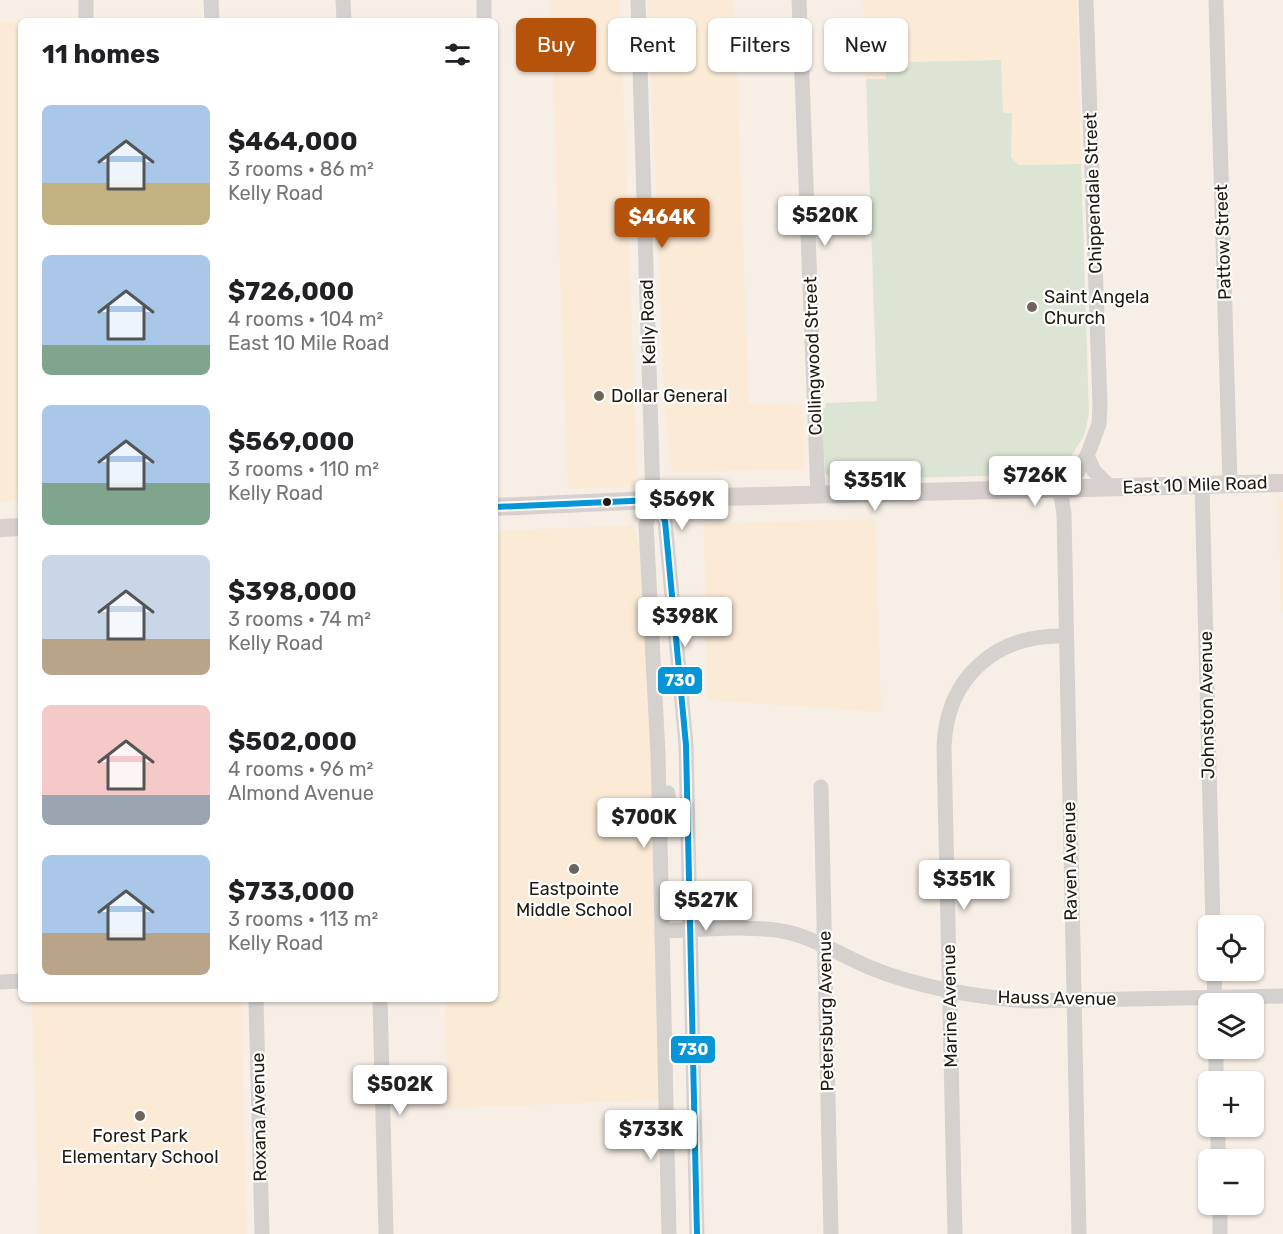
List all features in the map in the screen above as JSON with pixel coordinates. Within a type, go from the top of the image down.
[{"type":"main road","name":"East 10 Mile Road","points":[[498,507],[653,500],[1283,483]]},
{"type":"main road","points":[[0,528],[18,527]]},
{"type":"street","points":[[86,0],[86,18]]},
{"type":"street","points":[[211,0],[212,18]]},
{"type":"street","points":[[344,0],[344,18]]},
{"type":"street","points":[[484,0],[484,18]]},
{"type":"street","name":"Kelly Road","points":[[638,0],[653,500],[646,525],[658,754],[669,1234]]},
{"type":"street","name":"Collingwood Street","points":[[799,0],[818,495]]},
{"type":"street","name":"Chippendale Street","points":[[1060,489],[1076,474],[1087,456],[1099,424],[1086,0]]},
{"type":"street","name":"Pattow Street","points":[[1216,0],[1230,483]]},
{"type":"street","points":[[1087,456],[1094,471],[1110,487]]},
{"type":"street","name":"Johnston Avenue","points":[[1202,484],[1213,915]]},
{"type":"street","name":"Raven Avenue","points":[[1060,489],[1064,514],[1079,1234]]},
{"type":"street","name":"Kelly Road","points":[[653,500],[665,521],[684,713],[697,1234]]},
{"type":"street","points":[[651,637],[662,633],[668,638],[672,686],[684,713]]},
{"type":"street","name":"Marine Avenue","points":[[955,1234],[944,748],[949,709],[971,672],[990,656],[1006,646],[1025,639],[1065,636]]},
{"type":"street","points":[[658,754],[667,765],[669,812],[679,816],[687,806]]},
{"type":"street","name":"Petersburg Avenue","points":[[821,787],[831,1234]]},
{"type":"street","name":"Hauss Avenue","points":[[663,931],[779,930],[802,936],[870,968],[949,990],[1011,1000],[1198,1000]]},
{"type":"street","points":[[0,982],[18,981]]},
{"type":"street","name":"Hauss Avenue","points":[[1264,997],[1283,996]]},
{"type":"street","name":"Roxana Avenue","points":[[256,1002],[262,1234]]},
{"type":"street","points":[[380,1002],[386,1234]]},
{"type":"street","points":[[1220,1215],[1220,1234]]},
{"type":"shaded area","points":[[550,0],[620,0],[621,18],[608,18],[608,72],[623,72],[637,473],[633,487],[568,489],[553,72],[596,72],[596,18],[551,18]]},
{"type":"shaded area","points":[[648,0],[734,0],[735,18],[708,18],[708,72],[737,72],[749,404],[802,405],[805,469],[672,472],[665,409],[651,72],[696,72],[696,18],[649,18]]},
{"type":"shaded area","points":[[863,0],[1077,0],[1081,164],[1018,165],[1011,157],[1012,113],[1003,113],[910,62],[908,68],[908,18],[864,18]]},
{"type":"shaded area","points":[[18,21],[18,500],[0,501],[0,22]]},
{"type":"shaded area","points":[[866,72],[900,72],[886,79],[866,79]]},
{"type":"shaded area","points":[[1278,499],[1283,499],[1283,609],[1281,609]]},
{"type":"shaded area","points":[[876,519],[881,712],[707,700],[704,524]]},
{"type":"shaded area","name":"Eastpointe Middle School","points":[[634,525],[640,545],[650,733],[659,1100],[448,1108],[445,1002],[498,1002],[498,531]]},
{"type":"shaded area","name":"Forest Park Elementary School","points":[[32,1002],[241,1002],[247,1234],[39,1234]]},
{"type":"green space","points":[[1001,60],[1003,113],[1012,113],[1011,157],[1018,165],[1081,164],[1089,414],[1084,436],[1071,456],[1068,469],[1057,474],[834,480],[825,473],[822,409],[825,408],[826,403],[877,401],[866,79],[886,79],[886,72],[908,72],[910,62]]},
{"type":"transit line","name":"730","points":[[653,500],[665,521],[686,745],[697,1234]]},
{"type":"transit line","name":"730","points":[[498,507],[653,500]]},
{"type":"place","name":"Saint Angela Church","points":[[1032,307]]},
{"type":"place","name":"Dollar General","points":[[599,396]]},
{"type":"place","name":"Eastpointe Middle School","points":[[574,869]]},
{"type":"place","name":"Forest Park Elementary School","points":[[140,1116]]}]
